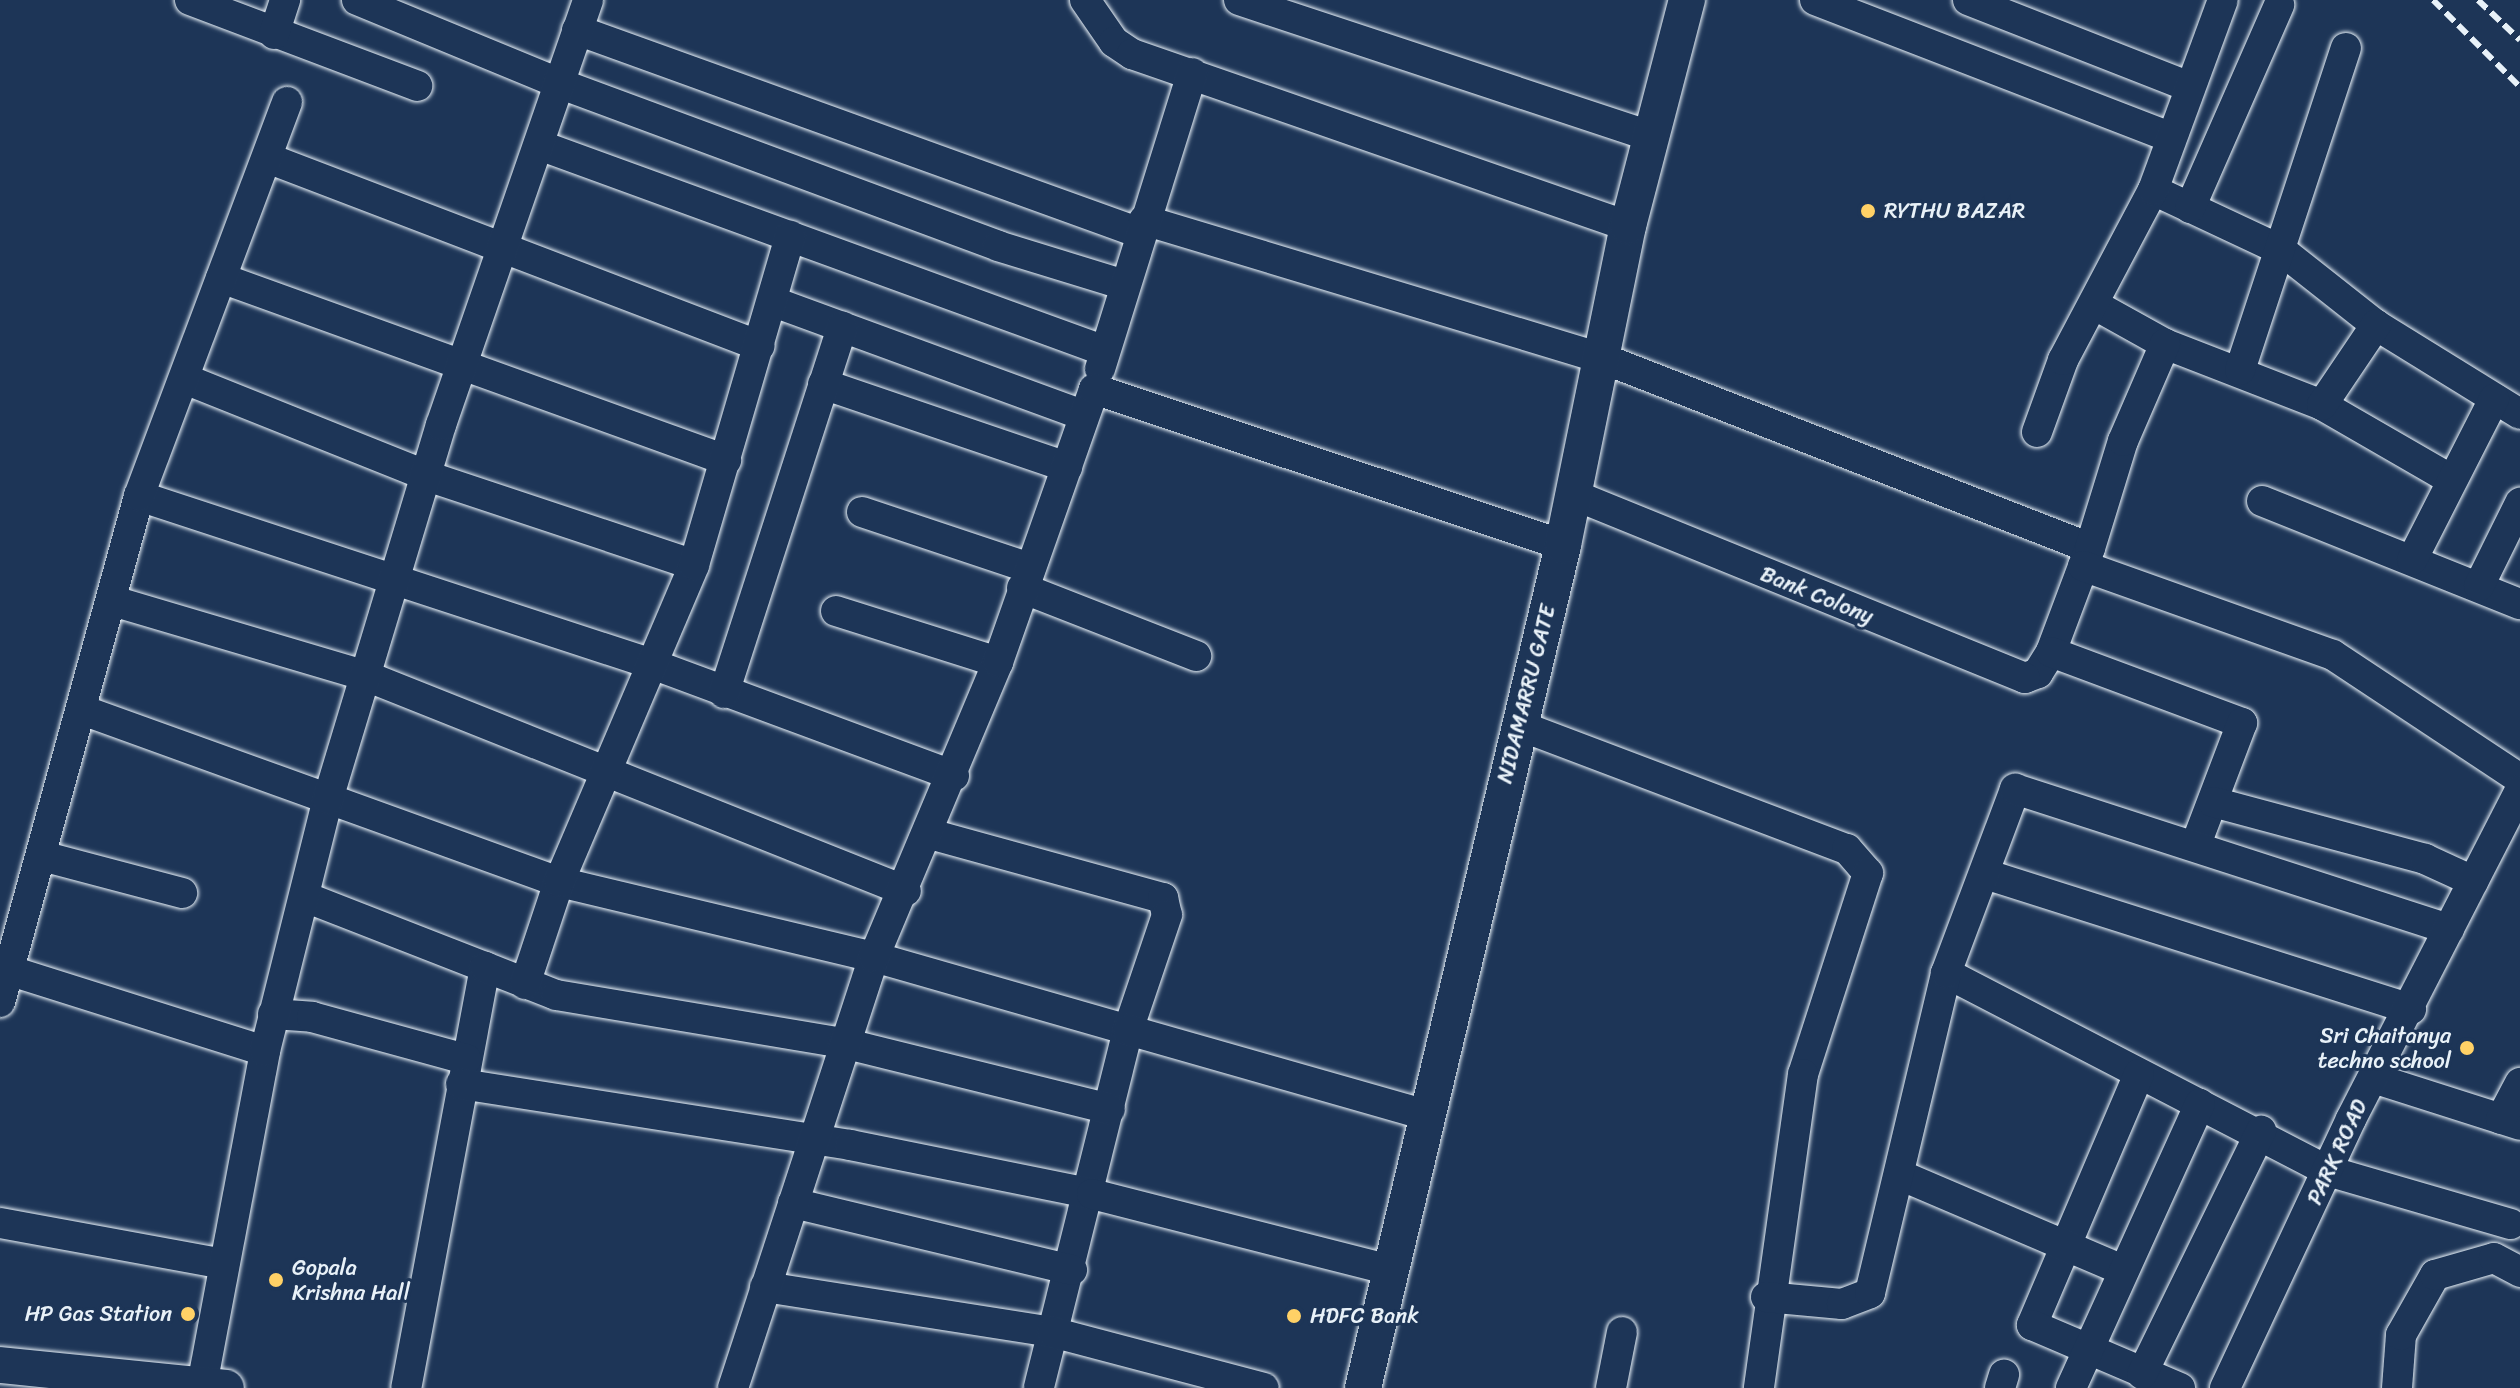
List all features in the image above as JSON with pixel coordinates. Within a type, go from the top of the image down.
[{"type":"main road","name":"NIDAMARRU GATE","points":[[1363,1388],[1423,1114],[1563,545],[1604,359],[1628,226],[1687,0]]},
{"type":"main road","points":[[0,1365],[159,1384],[214,1386]]},
{"type":"main road","points":[[0,1386],[17,1388]]},
{"type":"street","points":[[190,0],[417,86]]},
{"type":"street","points":[[274,34],[285,0]]},
{"type":"street","points":[[357,0],[558,83],[998,246],[1125,285]]},
{"type":"street","points":[[214,1386],[224,1264],[265,1051],[328,799],[460,369],[506,248],[558,83],[588,0]]},
{"type":"street","points":[[1085,0],[1114,42],[1192,73],[1628,226]]},
{"type":"street","points":[[1239,0],[1650,136]]},
{"type":"street","points":[[1815,0],[2170,137]]},
{"type":"street","points":[[1968,0],[2188,86]]},
{"type":"street","points":[[2037,432],[2063,360],[2095,305],[2153,190],[2188,86],[2223,0]]},
{"type":"street","points":[[2190,208],[2279,5]]},
{"type":"street","points":[[577,30],[1142,227],[1604,359],[2333,655],[2520,779]]},
{"type":"street","points":[[2240,370],[2346,48]]},
{"type":"street","points":[[733,1388],[815,1140],[843,1043],[874,957],[906,891],[954,776],[1067,467],[1192,73]]},
{"type":"street","points":[[0,1002],[85,711],[139,496],[221,278],[270,159],[287,102]]},
{"type":"street","points":[[539,145],[1105,351]]},
{"type":"street","points":[[270,159],[760,346]]},
{"type":"street","points":[[2153,190],[2281,250],[2376,325],[2507,407],[2452,480],[2412,560]]},
{"type":"street","points":[[525,984],[559,882],[611,772],[694,565],[774,302],[790,236]]},
{"type":"street","points":[[221,278],[460,369],[726,460]]},
{"type":"street","points":[[774,302],[842,327],[1563,545]]},
{"type":"street","points":[[2095,305],[2165,344],[2240,370],[2322,405],[2452,480]]},
{"type":"street","points":[[2322,405],[2376,325]]},
{"type":"street","points":[[724,693],[842,327]]},
{"type":"street","points":[[2165,344],[2123,441],[2086,557],[2051,652],[2236,717],[2241,739],[2196,844]]},
{"type":"street","points":[[185,379],[427,476],[694,565]]},
{"type":"street","points":[[823,384],[1067,467]]},
{"type":"street","name":"Bank Colony","points":[[1574,495],[2015,675],[2038,673],[2051,652]]},
{"type":"street","points":[[139,496],[652,664],[954,776]]},
{"type":"street","points":[[2262,501],[2520,604]]},
{"type":"street","points":[[2479,586],[2520,503]]},
{"type":"street","points":[[862,512],[1026,578],[1196,656]]},
{"type":"street","points":[[113,601],[366,676],[906,891]]},
{"type":"street","points":[[836,611],[998,662]]},
{"type":"street","points":[[85,711],[559,882],[874,957],[1423,1114]]},
{"type":"street","points":[[1518,725],[1847,849],[1868,873],[1803,1074],[1766,1297],[1759,1388]]},
{"type":"street","points":[[1766,1297],[1842,1304],[1870,1293],[1946,973],[1985,874],[2010,794],[2018,788],[2449,929]]},
{"type":"street","name":"PARK ROAD","points":[[2225,1388],[2373,1078],[2411,1009],[2520,790]]},
{"type":"street","points":[[2213,802],[2425,859],[2473,881]]},
{"type":"street","points":[[930,834],[1163,898],[1167,915],[1128,1030],[1092,1194],[1039,1388]]},
{"type":"street","points":[[42,856],[182,893]]},
{"type":"street","points":[[1985,874],[2411,1009]]},
{"type":"street","points":[[305,897],[556,995],[843,1043],[1110,1109]]},
{"type":"street","points":[[406,1388],[485,967]]},
{"type":"street","points":[[11,971],[265,1051]]},
{"type":"street","points":[[1946,973],[2139,1074],[2261,1131],[2328,1171],[2510,1224]]},
{"type":"street","points":[[273,1014],[312,1017],[464,1071],[1092,1194],[1387,1269]]},
{"type":"street","points":[[2139,1074],[2032,1325],[2180,1388]]},
{"type":"street","points":[[2373,1078],[2510,1122],[2520,1083]]},
{"type":"street","points":[[2071,1388],[2085,1350],[2200,1104]]},
{"type":"street","points":[[2142,1374],[2261,1131]]},
{"type":"street","points":[[1900,1175],[2066,1243],[2123,1270]]},
{"type":"street","points":[[793,1203],[1072,1270]]},
{"type":"street","points":[[0,1223],[224,1264]]},
{"type":"street","points":[[2397,1388],[2401,1335],[2435,1275],[2494,1258],[2520,1272]]},
{"type":"street","points":[[765,1287],[1052,1332],[1264,1388]]},
{"type":"street","points":[[1611,1388],[1622,1332]]},
{"type":"railway","points":[[2433,0],[2520,87]]},
{"type":"railway","points":[[2478,0],[2520,40]]},
{"type":"place","name":"RYTHU BAZAR","points":[[1868,211]]},
{"type":"place","name":"Sri Chaitanya techno school","points":[[2467,1048]]},
{"type":"place","name":"Gopala Krishna Hall","points":[[276,1280]]},
{"type":"place","name":"HP Gas Station","points":[[188,1314]]},
{"type":"place","name":"HDFC Bank","points":[[1294,1316]]}]
